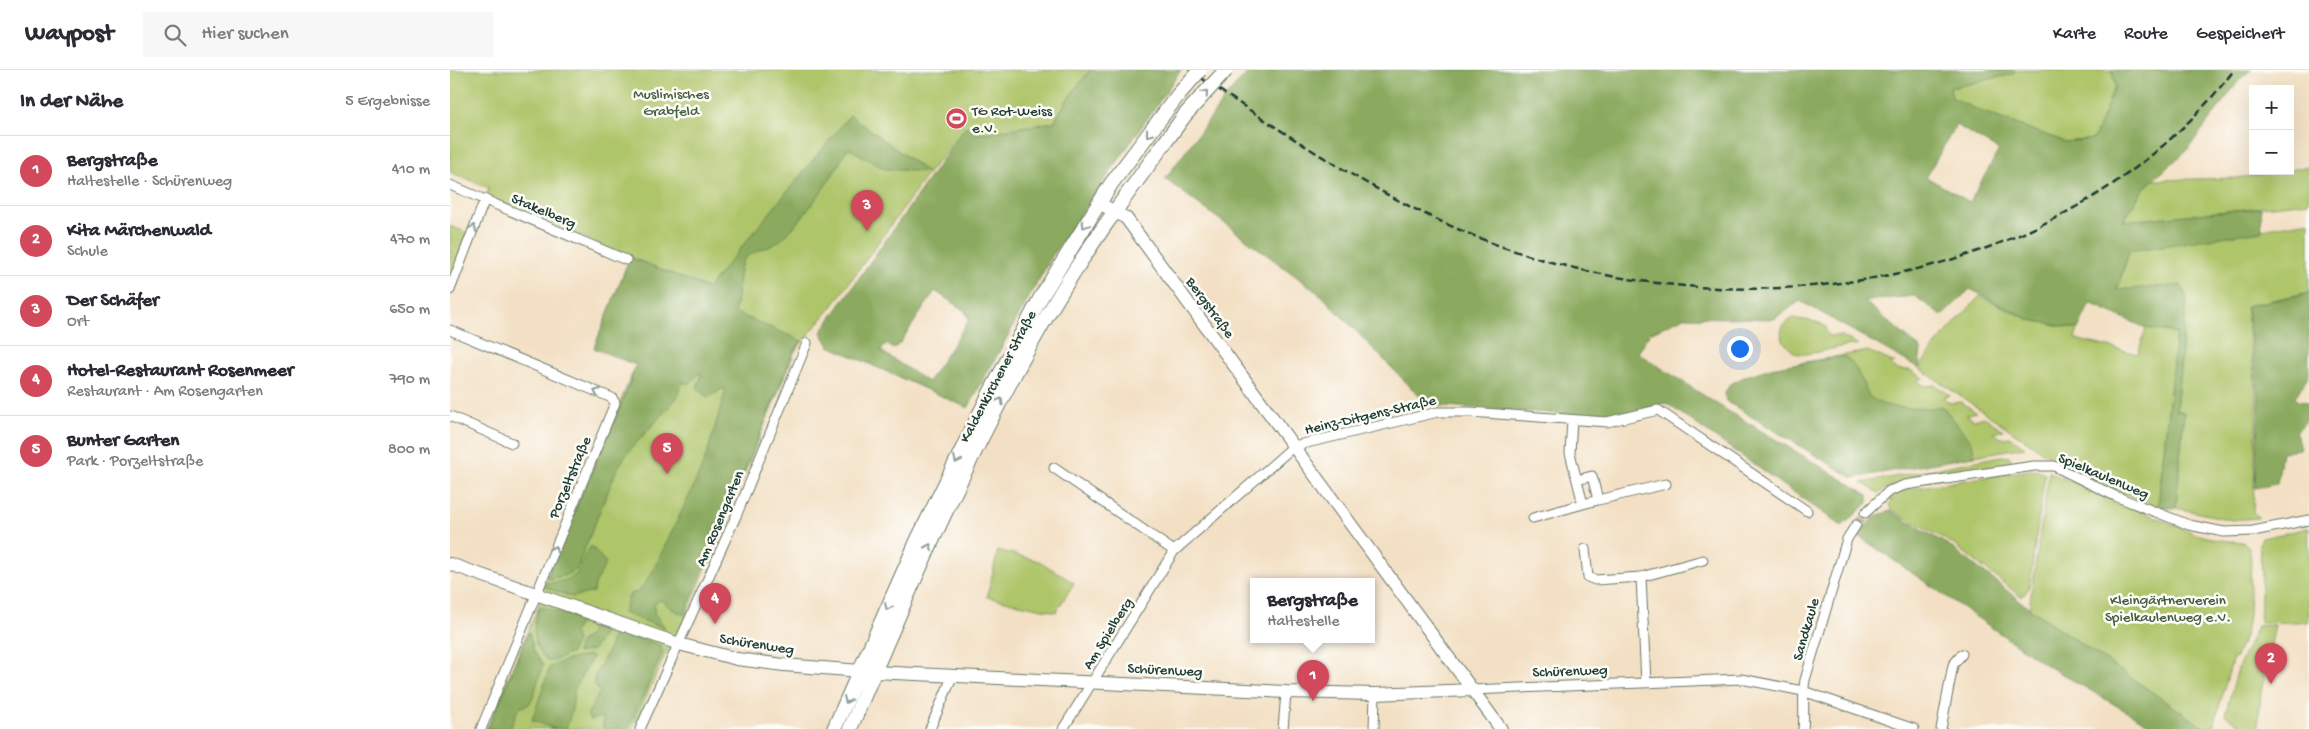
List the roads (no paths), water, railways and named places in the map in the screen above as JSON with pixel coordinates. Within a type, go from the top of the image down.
[{"type":"main road","name":"Kaldenkirchener Straße","points":[[850,729],[867,671],[918,539],[988,397],[1041,297],[1100,203],[1178,95],[1200,70]]},
{"type":"main road","name":"Kaldenkirchener Straße","points":[[834,729],[867,671],[998,405],[1055,303],[1115,211],[1185,115],[1226,70]]},
{"type":"main road","name":"Bergstraße","points":[[1100,203],[1126,218],[1502,729]]},
{"type":"main road","name":"Schürenweg","points":[[450,564],[679,644],[736,659],[784,665],[867,671],[1286,692],[1376,694],[1472,690]]},
{"type":"street","name":"Stakelberg","points":[[450,185],[626,260]]},
{"type":"street","points":[[450,290],[485,199]]},
{"type":"street","name":"Porzeltstraße","points":[[450,330],[612,398],[615,404],[536,594],[526,624],[481,729]]},
{"type":"street","name":"Am Rosengarten","points":[[640,729],[737,514],[807,343]]},
{"type":"street","name":"Heinz-Ditgens-Straße","points":[[1294,446],[1438,412],[1470,412],[1607,422],[1658,410],[1807,511]]},
{"type":"street","points":[[450,416],[512,444]]},
{"type":"street","points":[[1572,420],[1570,453],[1583,504]]},
{"type":"street","name":"Am Spielberg","points":[[1063,729],[1174,551],[1294,446]]},
{"type":"street","name":"Spielkaulenweg","points":[[1865,513],[1880,498],[1900,487],[2034,466],[2054,466],[2115,496],[2189,525],[2224,532],[2253,531],[2309,520]]},
{"type":"street","points":[[1054,468],[1174,551]]},
{"type":"street","points":[[1577,480],[1592,476],[1598,500]]},
{"type":"street","points":[[1533,518],[1666,484]]},
{"type":"street","name":"Sandkaule","points":[[1803,729],[1805,704],[1803,691],[1847,539],[1856,525]]},
{"type":"street","points":[[1585,549],[1588,577],[1595,580],[1641,577],[1702,560]]},
{"type":"street","points":[[1641,577],[1646,683]]},
{"type":"street","points":[[1941,729],[1953,665],[1962,654]]},
{"type":"street","points":[[930,729],[953,675]]},
{"type":"street","name":"Schürenweg","points":[[1472,690],[1741,679],[1803,691],[1914,729]]},
{"type":"street","points":[[1283,729],[1286,692]]},
{"type":"street","points":[[1374,729],[1376,694]]},
{"type":"tunnel","points":[[1856,525],[1865,513]]},
{"type":"railway","points":[[1189,70],[1334,164],[1409,206],[1487,241],[1584,270],[1685,286],[1789,288],[1891,275],[1989,247],[2081,204],[2164,145],[2234,70]]},
{"type":"place","name":"TG Rot-Weiss e.V.","points":[[956,119]]},
{"type":"place","name":"Der Schäfer","points":[[867,231]]},
{"type":"place","name":"Bunter Garten","points":[[667,474]]},
{"type":"place","name":"Hotel-Restaurant Rosenmeer","points":[[715,624]]},
{"type":"place","name":"Kita Märchenwald","points":[[2271,684]]},
{"type":"place","name":"Bergstraße","points":[[1313,701]]},
{"type":"park label","name":"Muslimisches Grabfeld","points":[[671,102]]},
{"type":"park label","name":"Kleingärtnerverein Spielkaulenweg e.V.","points":[[2168,608]]}]
